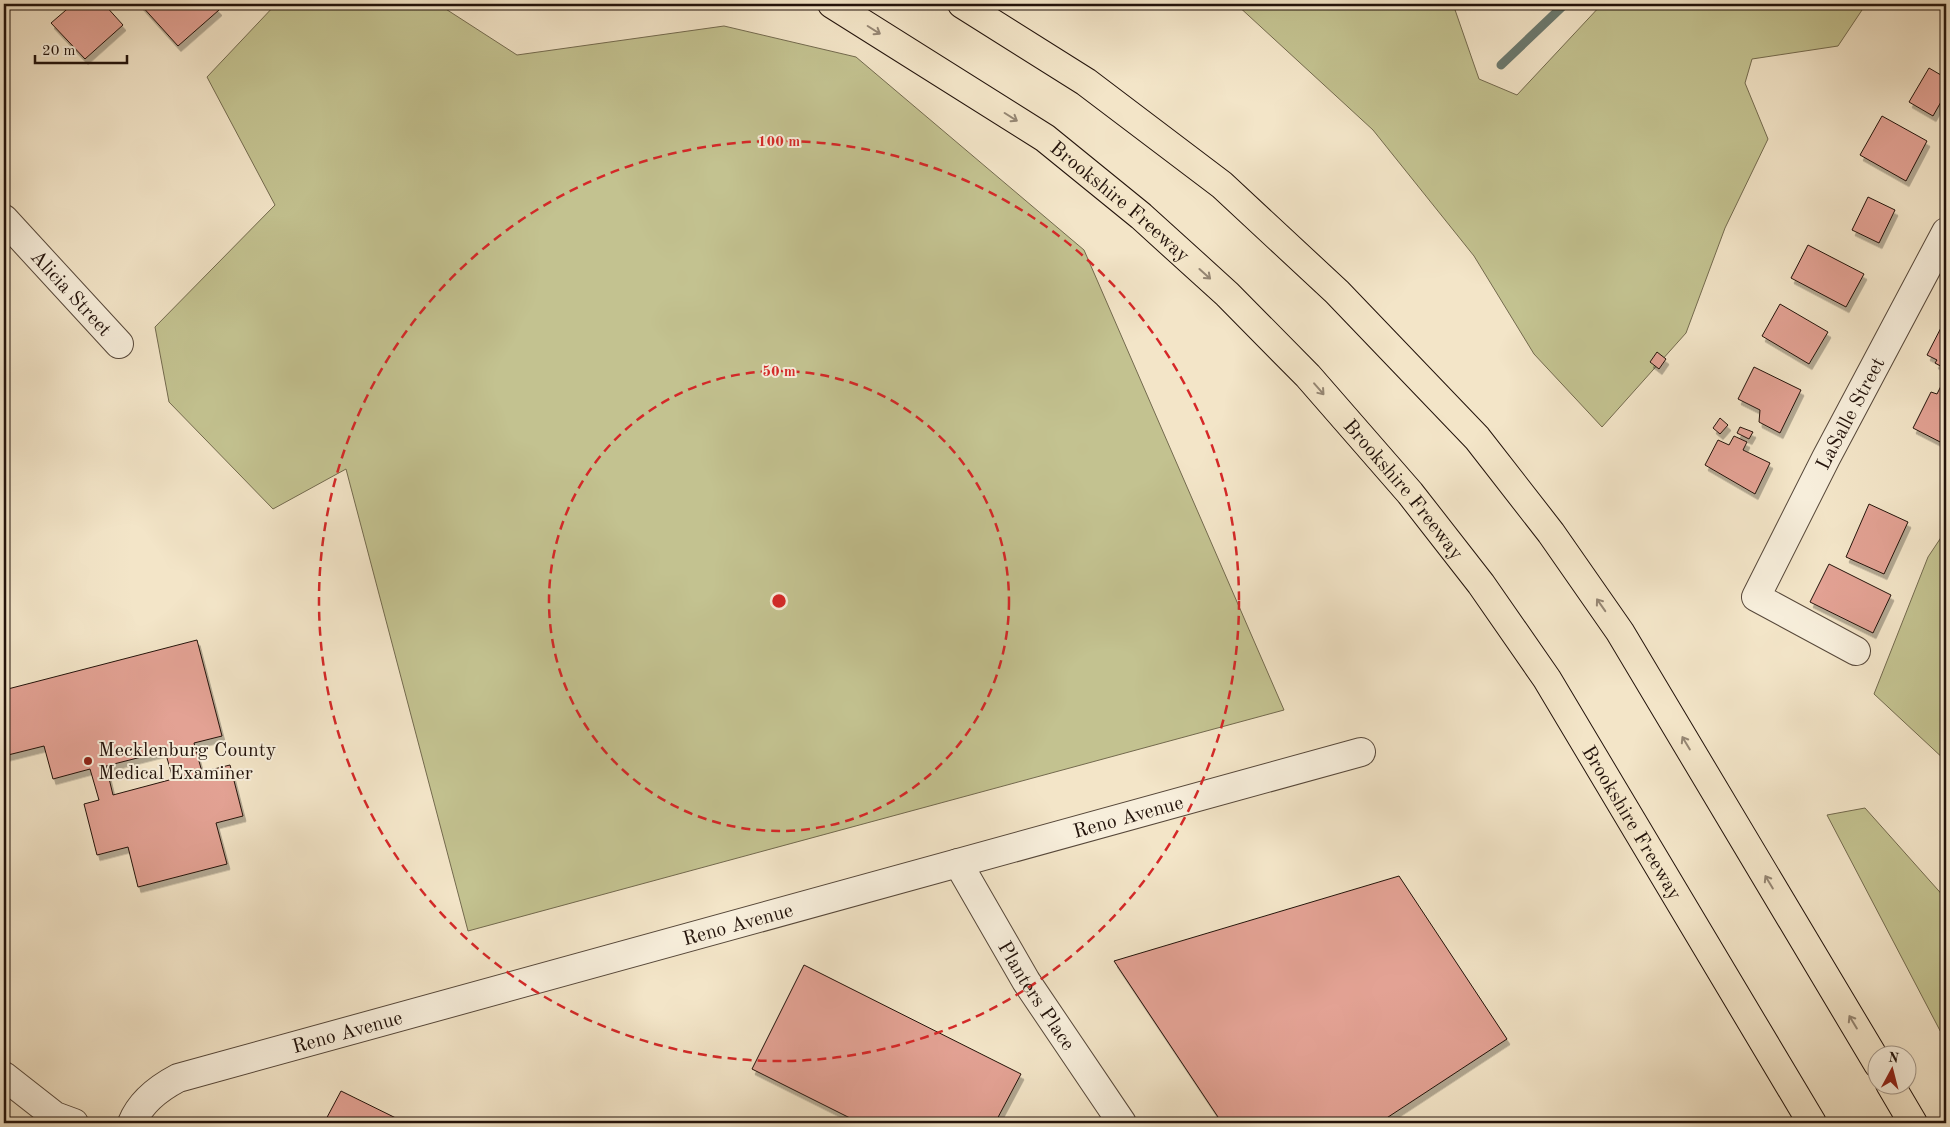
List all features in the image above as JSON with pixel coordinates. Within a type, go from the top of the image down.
[{"type":"highway","name":"Brookshire Freeway","points":[[832,4],[1045,138],[1141,216],[1227,294],[1308,376],[1410,492],[1481,584],[1547,679],[1812,1123]]},
{"type":"highway","points":[[962,4],[1086,82],[1222,185],[1338,292],[1477,438],[1551,533],[1620,632],[1868,1047]]},
{"type":"highway","points":[[1896,1094],[1913,1123]]},
{"type":"street","name":"Alicia Street","points":[[4,219],[119,344]]},
{"type":"street","name":"LaSalle Street","points":[[1856,651],[1756,597],[1826,458],[1946,232]]},
{"type":"street","name":"Reno Avenue","points":[[132,1123],[144,1104],[165,1085],[178,1078],[1361,752]]},
{"type":"street","name":"Planters Place","points":[[958,863],[1026,981],[1122,1123]]},
{"type":"street","points":[[4,1076],[55,1116],[74,1123]]},
{"type":"shaded area","points":[[276,4],[438,4],[517,55],[724,26],[856,57],[1084,250],[1284,710],[468,931],[346,469],[273,509],[169,402],[155,327],[275,205],[207,77]]},
{"type":"shaded area","points":[[1236,4],[1453,4],[1479,79],[1517,95],[1602,4],[1866,4],[1838,46],[1752,59],[1745,83],[1768,139],[1725,228],[1686,333],[1602,427],[1534,354],[1474,256],[1373,130]]},
{"type":"shaded area","points":[[1946,530],[1946,761],[1874,694],[1928,557]]},
{"type":"shaded area","points":[[1865,808],[1946,899],[1946,1042],[1827,815]]},
{"type":"building","points":[[73,4],[104,4],[123,25],[85,59],[51,23]]},
{"type":"building","points":[[140,4],[213,4],[219,10],[178,46]]},
{"type":"building","points":[[1929,68],[1946,78],[1946,93],[1933,116],[1909,102]]},
{"type":"building","points":[[1882,116],[1927,141],[1906,181],[1860,155]]},
{"type":"building","points":[[1868,197],[1895,210],[1879,243],[1852,230]]},
{"type":"building","points":[[1808,245],[1864,274],[1846,307],[1791,278]]},
{"type":"building","points":[[1780,304],[1828,332],[1809,364],[1762,336]]},
{"type":"building","points":[[1946,318],[1946,369],[1935,363],[1937,360],[1927,355]]},
{"type":"building","points":[[1657,352],[1666,359],[1659,369],[1650,362]]},
{"type":"building","points":[[1754,367],[1801,390],[1780,433],[1759,422],[1760,410],[1738,399]]},
{"type":"building","points":[[1941,386],[1946,388],[1946,445],[1913,428],[1931,392],[1937,394]]},
{"type":"building","points":[[1720,418],[1728,425],[1720,434],[1713,428]]},
{"type":"building","points":[[1740,427],[1753,432],[1749,439],[1737,433]]},
{"type":"building","points":[[1734,436],[1747,442],[1743,450],[1770,463],[1755,494],[1705,465],[1718,440],[1729,445]]},
{"type":"building","points":[[1869,504],[1908,522],[1884,574],[1846,557]]},
{"type":"building","points":[[1829,564],[1891,595],[1873,633],[1810,602]]},
{"type":"building","name":"Mecklenburg County Medical Examiner","points":[[197,640],[222,736],[194,743],[202,772],[230,765],[243,816],[216,823],[227,864],[138,887],[128,847],[97,855],[84,804],[99,800],[90,769],[53,779],[44,746],[4,756],[4,690]],"holes":[[[165,751],[173,779],[113,795],[106,766]]]},
{"type":"building","points":[[1399,876],[1507,1039],[1379,1123],[1222,1123],[1114,961]]},
{"type":"building","points":[[804,965],[1021,1074],[995,1123],[860,1123],[752,1069]]},
{"type":"building","points":[[341,1091],[406,1123],[324,1123]]},
{"type":"waterway","points":[[1501,65],[1565,4]]},
{"type":"place","name":"Mecklenburg County Medical Examiner","points":[[88,761]]}]
